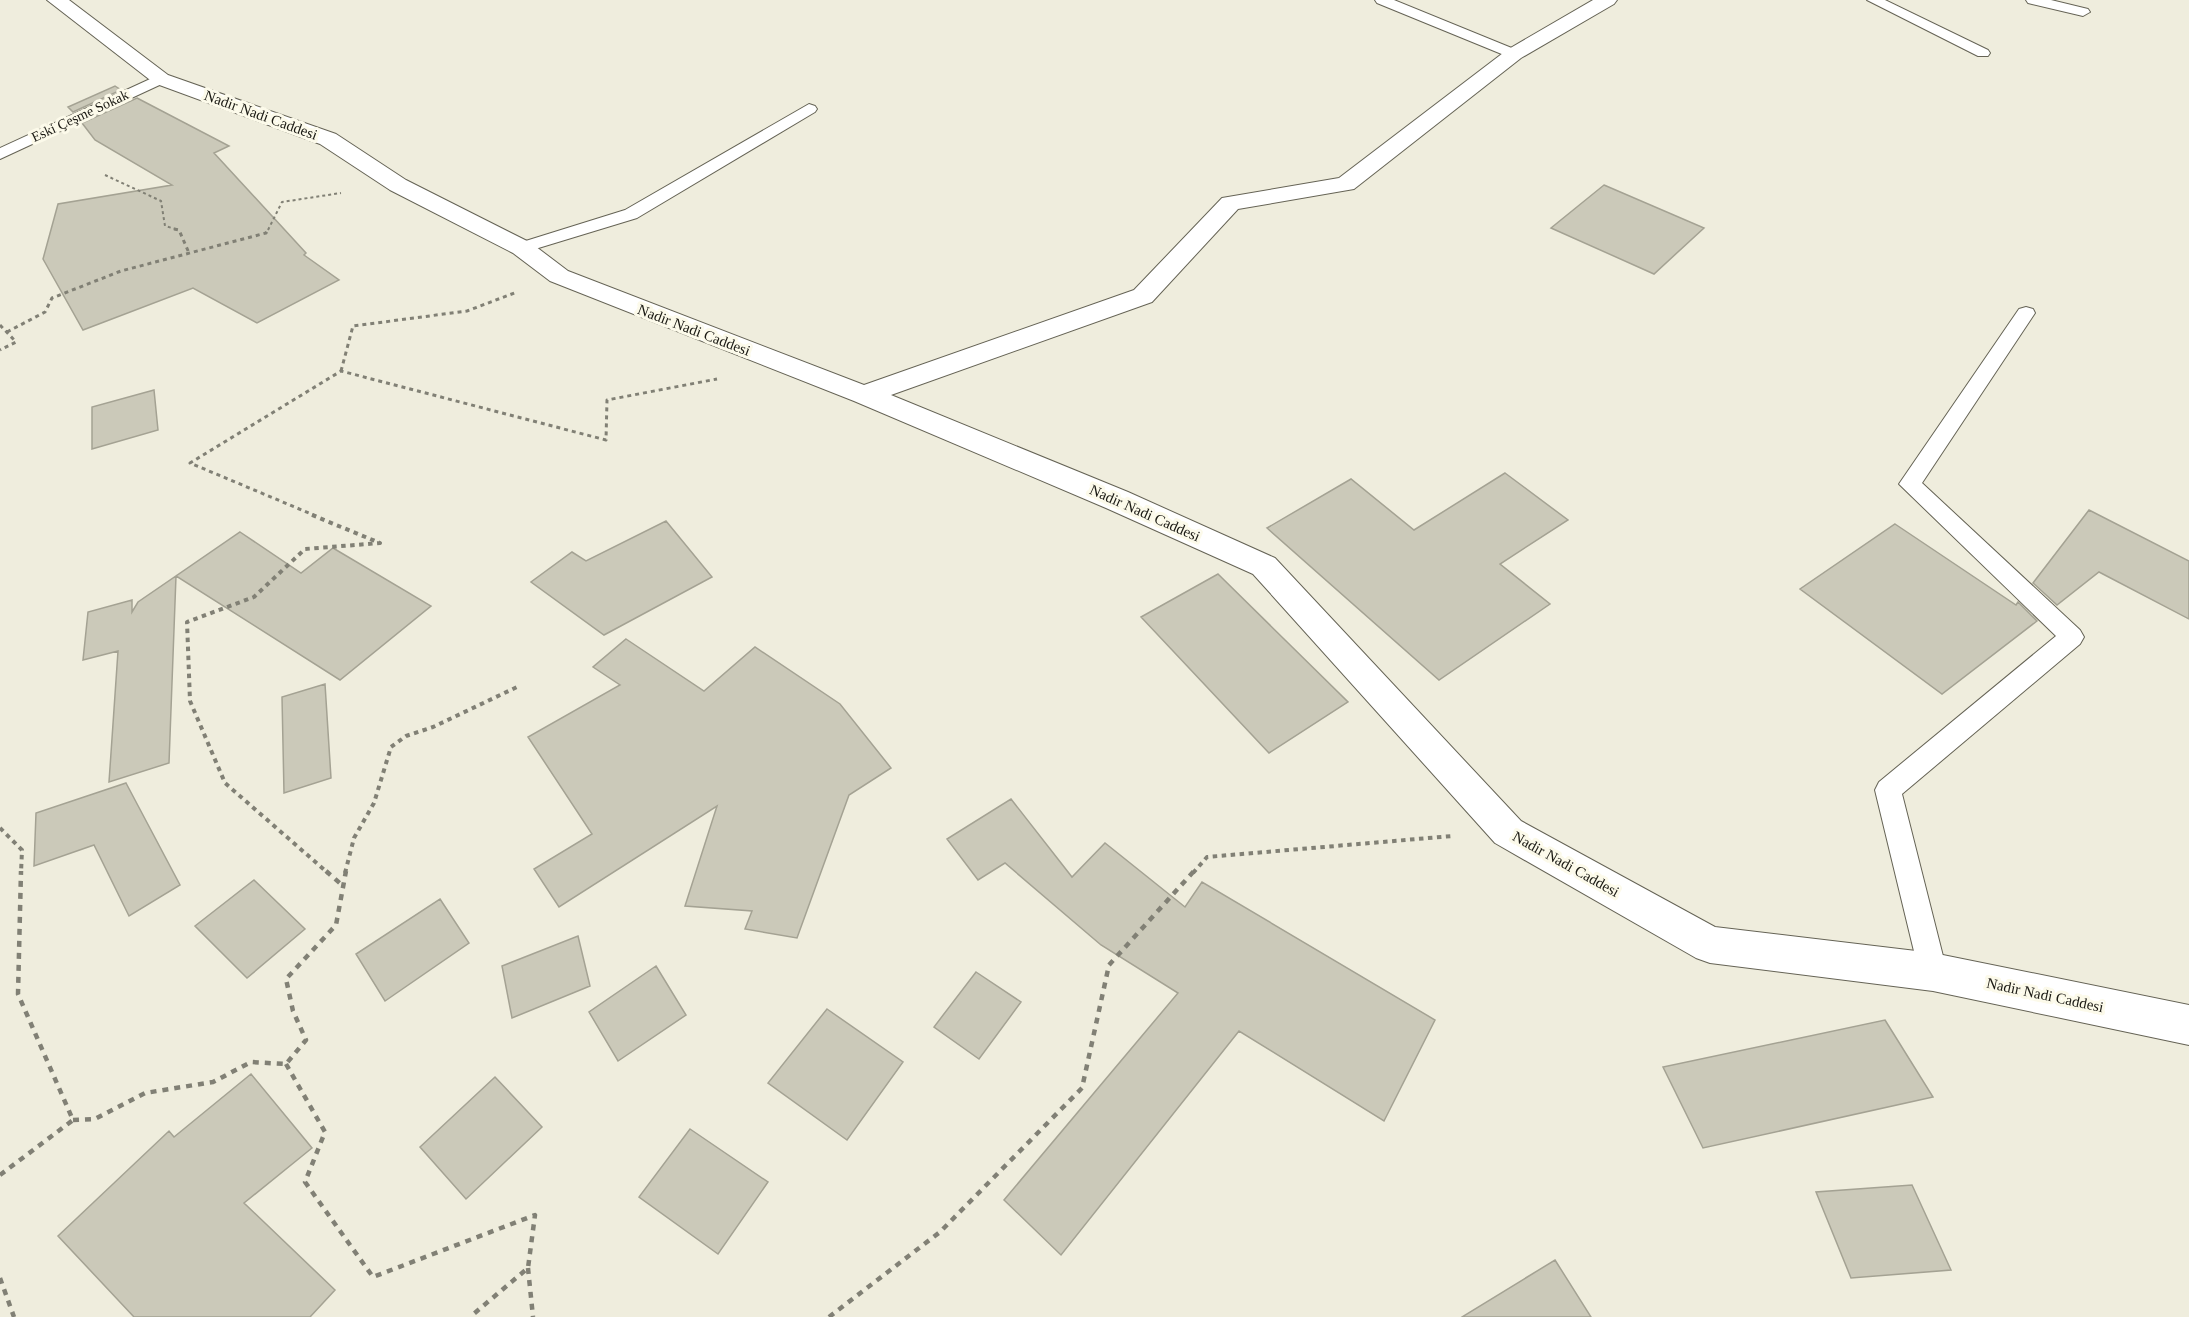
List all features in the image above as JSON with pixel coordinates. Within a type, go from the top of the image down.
[{"type":"street","name":"Nadir Nadi Caddesi","points":[[57,0],[161,79],[327,139],[398,185],[522,248],[559,276],[864,395],[1117,500],[1264,566],[1508,832],[1710,945],[1933,972],[2189,1025]]},
{"type":"street","points":[[864,395],[1143,296],[1230,203],[1346,184],[1514,54],[1607,0]]},
{"type":"lane","points":[[1382,0],[1514,54]]},
{"type":"lane","points":[[1874,0],[1983,53]]},
{"type":"lane","points":[[2032,0],[2083,12]]},
{"type":"lane","name":"Eski Çeşme Sokak","points":[[0,154],[161,79]]},
{"type":"lane","points":[[522,248],[631,214],[809,109]]},
{"type":"lane","points":[[1933,972],[1888,790],[2072,638],[1910,484],[2026,313]]},
{"type":"path","points":[[105,175],[161,201],[165,226],[178,230],[189,253]]},
{"type":"path","points":[[6,332],[45,312],[52,298],[121,271],[266,233],[282,202],[398,185]]},
{"type":"path","points":[[341,371],[353,326],[467,311],[559,276]]},
{"type":"path","points":[[0,325],[16,342],[0,350]]},
{"type":"path","points":[[342,885],[225,783],[190,701],[187,622],[254,597],[304,549],[380,543],[190,463],[341,371],[606,440],[607,400],[718,378]]},
{"type":"path","points":[[286,1065],[306,1040],[293,1011],[286,979],[336,925],[342,885],[354,838],[374,804],[391,747],[406,736],[433,728],[517,687]]},
{"type":"path","points":[[0,828],[22,850],[18,994],[73,1120]]},
{"type":"path","points":[[829,1317],[940,1232],[1082,1088],[1109,964],[1208,857],[1508,832]]},
{"type":"path","points":[[0,1175],[73,1120],[95,1119],[145,1092],[213,1082],[251,1062],[286,1065]]},
{"type":"path","points":[[286,1065],[325,1132],[306,1182],[373,1277],[535,1215],[528,1268],[533,1317]]},
{"type":"path","points":[[470,1317],[528,1268]]},
{"type":"path","points":[[0,1278],[14,1317]]},
{"type":"building","points":[[115,86],[121,90],[73,112],[68,107]]},
{"type":"building","points":[[137,98],[229,146],[214,153],[306,253],[304,255],[339,280],[257,323],[193,288],[83,330],[43,259],[58,204],[172,185],[95,140],[82,123]]},
{"type":"building","points":[[1604,185],[1704,228],[1654,274],[1551,228]]},
{"type":"building","points":[[154,390],[158,430],[92,449],[92,407]]},
{"type":"building","points":[[1505,473],[1568,520],[1500,564],[1550,604],[1439,680],[1267,528],[1351,479],[1414,530]]},
{"type":"building","points":[[2089,510],[2189,561],[2189,619],[2099,572],[2057,605],[2033,583]]},
{"type":"building","points":[[666,521],[712,577],[604,635],[531,582],[572,552],[586,561]]},
{"type":"building","points":[[1895,524],[2016,605],[2018,602],[2037,621],[1942,694],[1800,589]]},
{"type":"building","points":[[240,532],[301,573],[333,548],[431,606],[340,680],[176,576]]},
{"type":"building","points":[[1218,574],[1348,702],[1269,753],[1141,617]]},
{"type":"building","points":[[176,576],[169,763],[109,782],[118,651],[83,660],[88,612],[132,600],[132,612],[138,602]]},
{"type":"building","points":[[626,639],[704,691],[755,647],[840,704],[891,768],[849,795],[797,938],[745,929],[752,911],[685,906],[717,806],[559,907],[534,869],[592,834],[528,737],[620,685],[593,667]]},
{"type":"building","points":[[325,684],[331,778],[284,793],[282,697]]},
{"type":"building","points":[[126,783],[180,885],[129,916],[94,845],[34,866],[36,813]]},
{"type":"building","points":[[1011,799],[1072,877],[1105,843],[1185,907],[1202,882],[1435,1020],[1384,1121],[1239,1031],[1061,1255],[1004,1200],[1178,993],[1101,945],[1005,863],[978,880],[947,839]]},
{"type":"building","points":[[254,880],[305,929],[247,978],[195,926]]},
{"type":"building","points":[[440,899],[469,943],[385,1001],[356,954]]},
{"type":"building","points":[[578,936],[590,986],[512,1018],[502,966]]},
{"type":"building","points":[[656,966],[686,1015],[618,1061],[589,1012]]},
{"type":"building","points":[[976,972],[1021,1002],[979,1059],[934,1027]]},
{"type":"building","points":[[827,1009],[903,1062],[847,1140],[768,1083]]},
{"type":"building","points":[[1885,1020],[1933,1097],[1703,1148],[1663,1067]]},
{"type":"building","points":[[251,1074],[312,1148],[244,1203],[335,1290],[310,1317],[134,1317],[58,1236],[169,1131],[174,1137]]},
{"type":"building","points":[[495,1077],[542,1127],[466,1199],[420,1147]]},
{"type":"building","points":[[690,1129],[768,1182],[718,1254],[639,1197]]},
{"type":"building","points":[[1912,1185],[1951,1270],[1851,1278],[1816,1192]]},
{"type":"building","points":[[1555,1260],[1591,1317],[1462,1317]]}]
